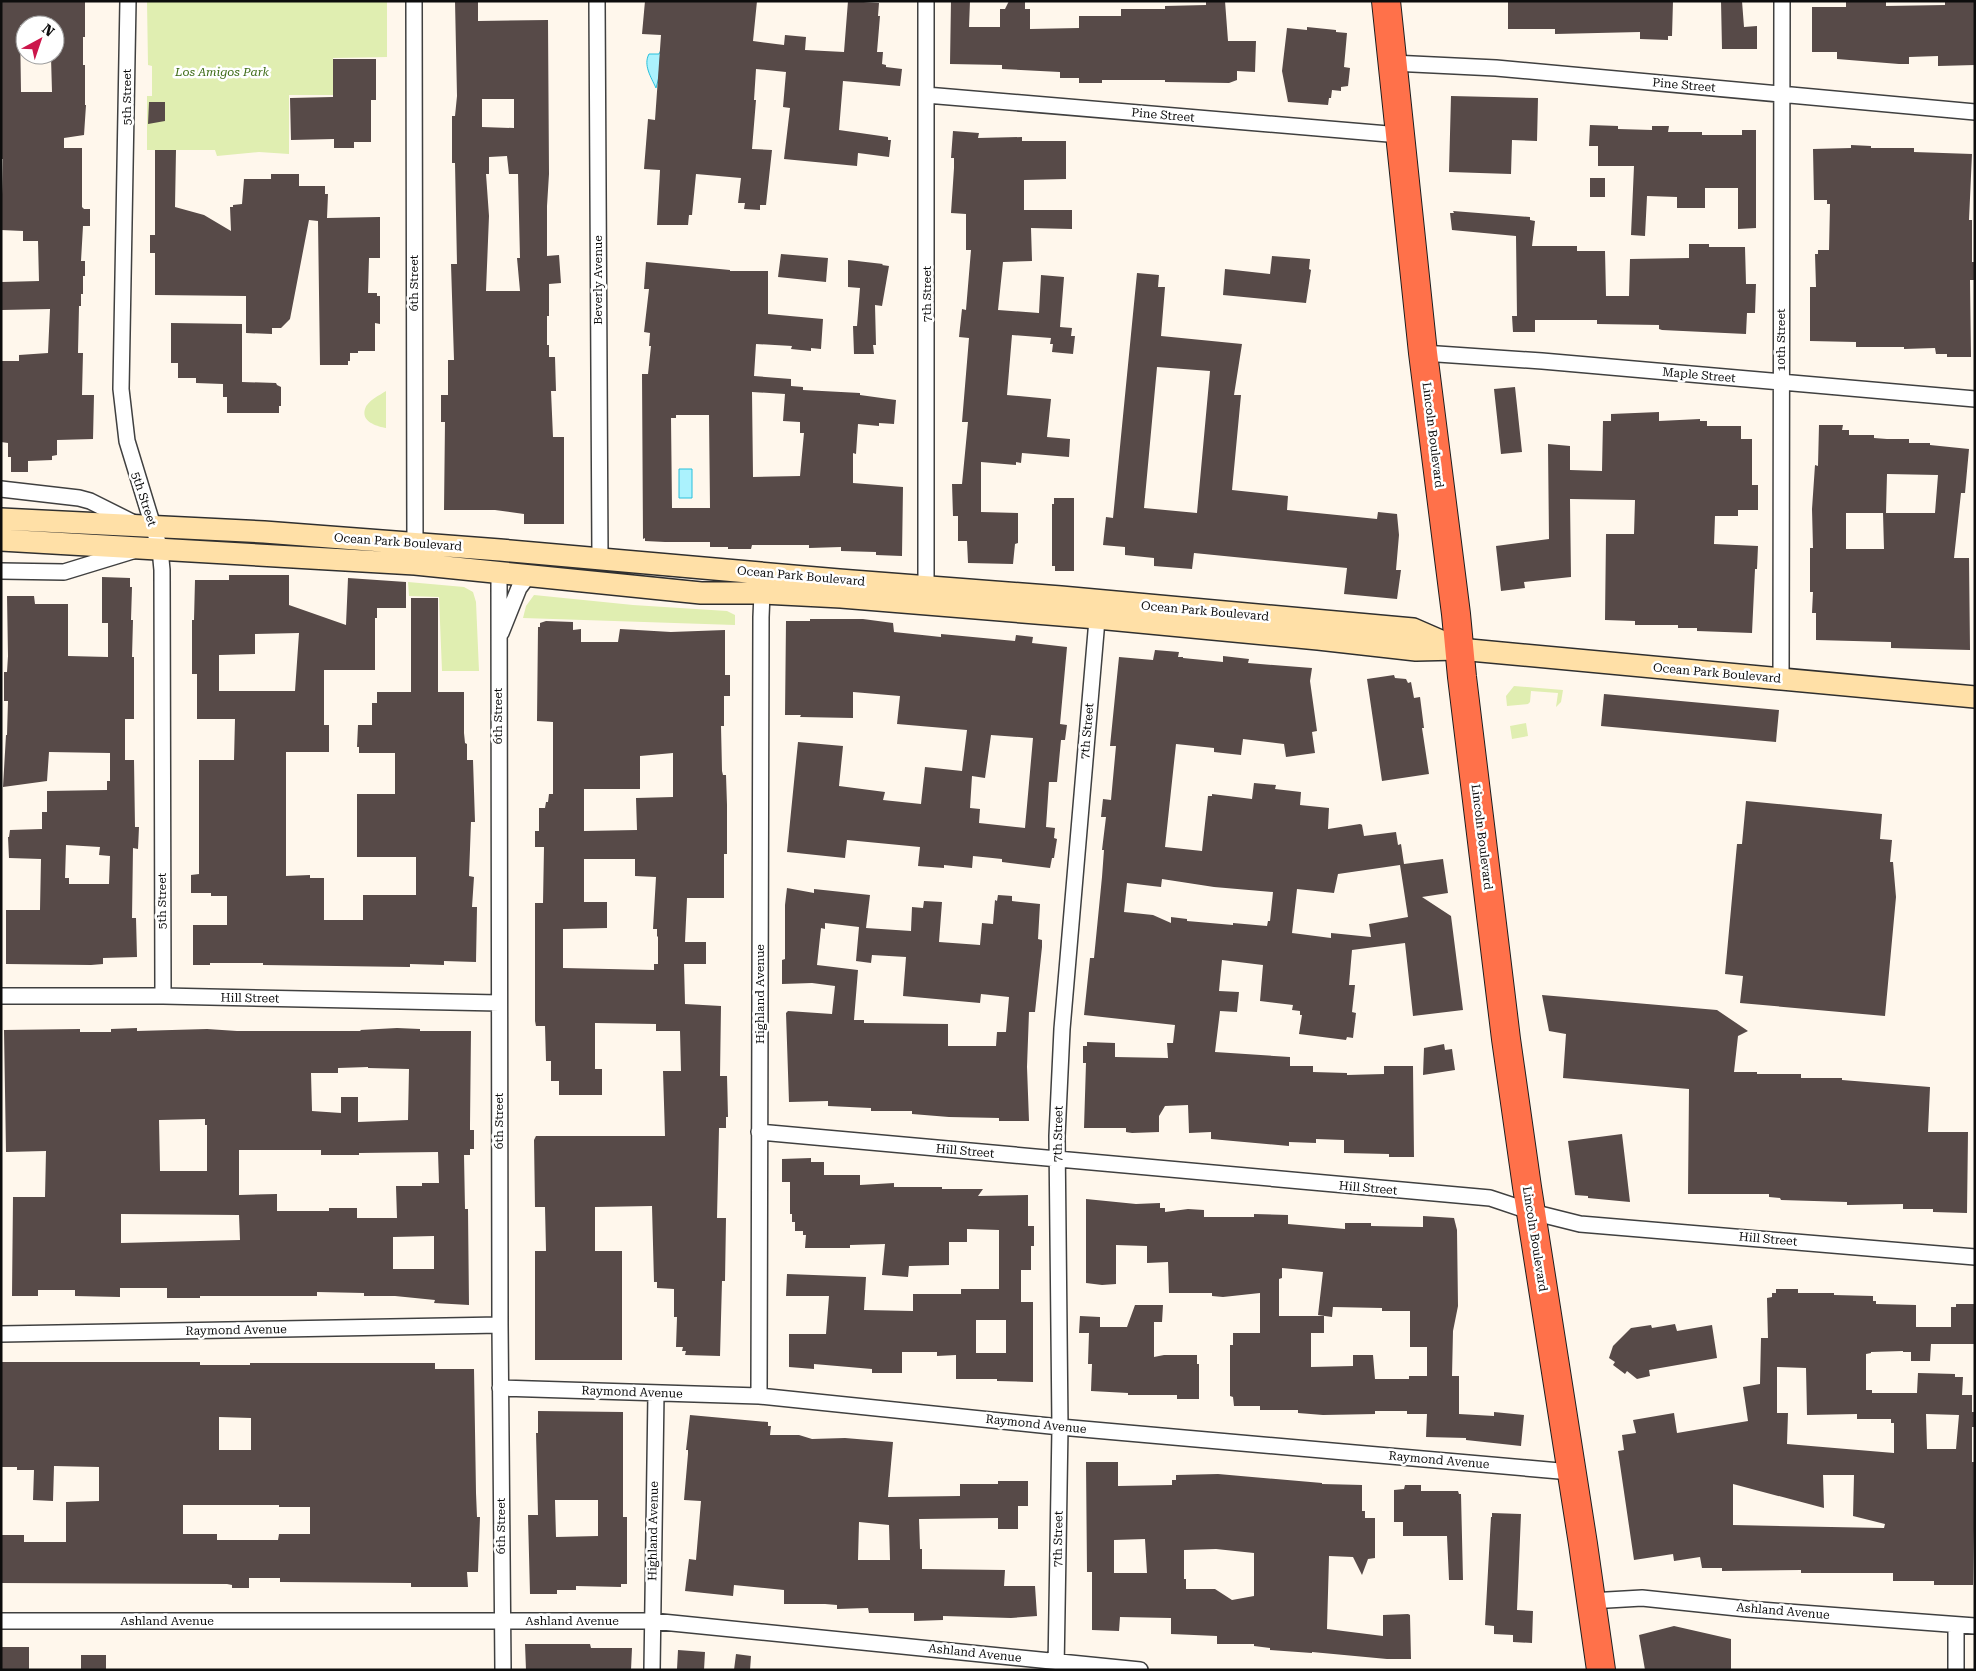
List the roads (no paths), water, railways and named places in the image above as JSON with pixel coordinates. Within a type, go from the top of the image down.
[{"type":"highway","name":"Lincoln Boulevard","points":[[1386,1],[1423,353],[1506,1039],[1601,1670]]},
{"type":"street","name":"5th Street","points":[[128,1],[121,388],[127,442],[151,549],[162,570],[163,996]]},
{"type":"street","name":"6th Street","points":[[414,1],[415,554]]},
{"type":"street","name":"Beverly Avenue","points":[[597,1],[600,558]]},
{"type":"street","name":"7th Street","points":[[926,1],[926,587]]},
{"type":"street","name":"10th Street","points":[[1782,1],[1782,679]]},
{"type":"street","name":"Pine Street","points":[[1392,64],[1505,69],[1975,112]]},
{"type":"street","name":"Pine Street","points":[[926,95],[1400,135]]},
{"type":"street","name":"Maple Street","points":[[1423,353],[1542,361],[1975,399]]},
{"type":"street","name":"Ocean Park Boulevard","points":[[1,489],[71,496],[90,501],[147,526]]},
{"type":"street","name":"Ocean Park Boulevard","points":[[1,519],[264,532],[415,554],[499,573],[701,593],[762,593]]},
{"type":"street","name":"Ocean Park Boulevard","points":[[1,540],[151,549],[551,555],[600,558],[840,589],[1098,609],[1412,629],[1459,648],[1975,697]]},
{"type":"street","name":"Ocean Park Boulevard","points":[[1,571],[64,572],[151,549]]},
{"type":"street","points":[[499,573],[501,560],[506,558],[531,561],[551,555]]},
{"type":"street","points":[[498,639],[506,624],[518,588],[528,576],[562,568],[592,567],[600,562],[600,558]]},
{"type":"street","name":"6th Street","points":[[499,573],[500,1388],[503,1670]]},
{"type":"street","points":[[762,593],[765,586],[771,582],[820,585],[840,589]]},
{"type":"street","name":"Ocean Park Boulevard","points":[[840,589],[926,587],[1098,609]]},
{"type":"street","name":"Highland Avenue","points":[[759,1396],[762,593]]},
{"type":"street","name":"7th Street","points":[[1056,1665],[1060,1427],[1057,1136],[1062,1029],[1098,609]]},
{"type":"street","name":"Hill Street","points":[[1,996],[163,996],[499,1003]]},
{"type":"street","name":"Hill Street","points":[[759,1132],[1490,1198],[1532,1212],[1580,1224],[1975,1257]]},
{"type":"street","name":"Raymond Avenue","points":[[1,1334],[500,1325]]},
{"type":"street","name":"Raymond Avenue","points":[[500,1388],[759,1396],[1060,1427],[1571,1472]]},
{"type":"street","name":"Highland Avenue","points":[[652,1670],[656,1393]]},
{"type":"street","name":"Ashland Avenue","points":[[1590,1601],[1642,1598],[1747,1609],[1975,1626]]},
{"type":"street","name":"Ashland Avenue","points":[[1,1621],[652,1621],[1056,1665],[1140,1670]]},
{"type":"street","points":[[1956,1625],[1956,1670]]},
{"type":"water","points":[[661,50],[659,77],[656,88],[648,71],[647,58],[649,54],[659,54]]},
{"type":"water","points":[[679,469],[692,469],[692,498],[679,498]]},
{"type":"park label","name":"Los Amigos Park","points":[[222,72]]}]
